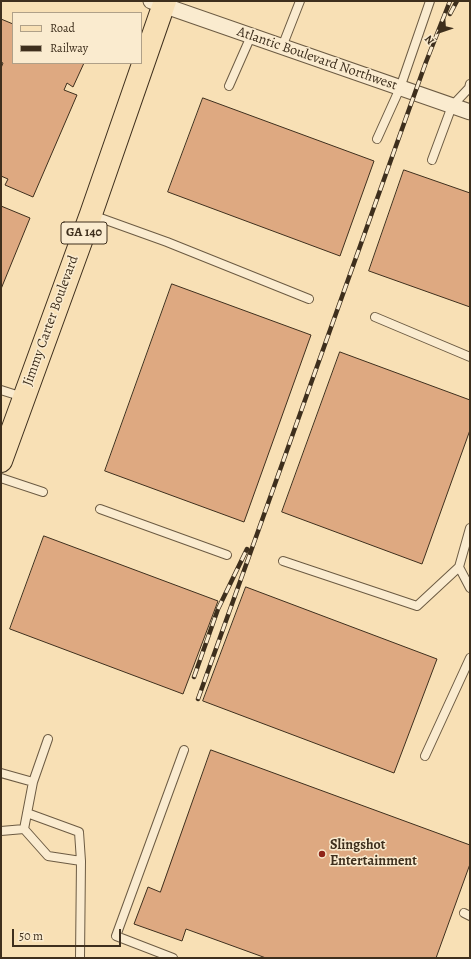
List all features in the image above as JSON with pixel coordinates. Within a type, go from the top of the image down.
[{"type":"main road","name":"Jimmy Carter Boulevard","points":[[142,57],[160,2]]},
{"type":"main road","name":"Jimmy Carter Boulevard","points":[[1,460],[91,214],[140,64]]},
{"type":"street","name":"Atlantic Boulevard Northwest","points":[[160,2],[251,36],[470,112]]},
{"type":"lane","points":[[282,47],[300,1]]},
{"type":"lane","points":[[377,139],[400,88],[430,1]]},
{"type":"lane","points":[[229,86],[251,36]]},
{"type":"lane","points":[[432,160],[452,106],[469,88],[470,84]]},
{"type":"lane","points":[[91,214],[167,242],[309,299]]},
{"type":"lane","points":[[375,317],[470,357]]},
{"type":"lane","points":[[1,390],[23,398]]},
{"type":"lane","points":[[1,478],[43,492]]},
{"type":"lane","points":[[100,509],[227,555]]},
{"type":"lane","points":[[283,561],[418,606],[459,567],[470,528]]},
{"type":"lane","points":[[459,567],[470,588]]},
{"type":"lane","points":[[425,756],[470,658]]},
{"type":"lane","points":[[24,829],[33,782],[48,739]]},
{"type":"lane","points":[[173,958],[116,936],[184,750]]},
{"type":"lane","points":[[1,773],[33,782]]},
{"type":"lane","points":[[27,813],[79,832],[81,861],[80,958]]},
{"type":"lane","points":[[1,831],[24,829]]},
{"type":"lane","points":[[24,829],[48,856],[81,861]]},
{"type":"building","points":[[1,19],[12,24],[12,64],[84,64],[73,87],[67,83],[64,90],[77,95],[33,197],[5,185],[8,179],[1,176],[1,68],[3,63],[1,62]]},
{"type":"building","points":[[203,98],[374,161],[340,256],[168,192]]},
{"type":"building","points":[[404,170],[470,193],[470,307],[369,271]]},
{"type":"building","points":[[1,206],[30,218],[1,289]]},
{"type":"building","points":[[172,284],[311,335],[244,522],[105,471]]},
{"type":"building","points":[[340,352],[470,400],[470,430],[422,564],[282,512]]},
{"type":"building","points":[[44,536],[218,601],[183,694],[10,629]]},
{"type":"building","points":[[246,587],[437,659],[394,773],[203,701]]},
{"type":"building","name":"Slingshot Entertainment","points":[[211,750],[470,845],[470,864],[436,958],[266,958],[186,929],[182,941],[134,924],[148,887],[160,892]]},
{"type":"railway","points":[[198,699],[426,62],[450,1]]},
{"type":"railway","points":[[450,14],[457,1]]},
{"type":"railway","points":[[194,677],[218,609],[247,549]]},
{"type":"place","name":"Slingshot Entertainment","points":[[322,854]]}]
